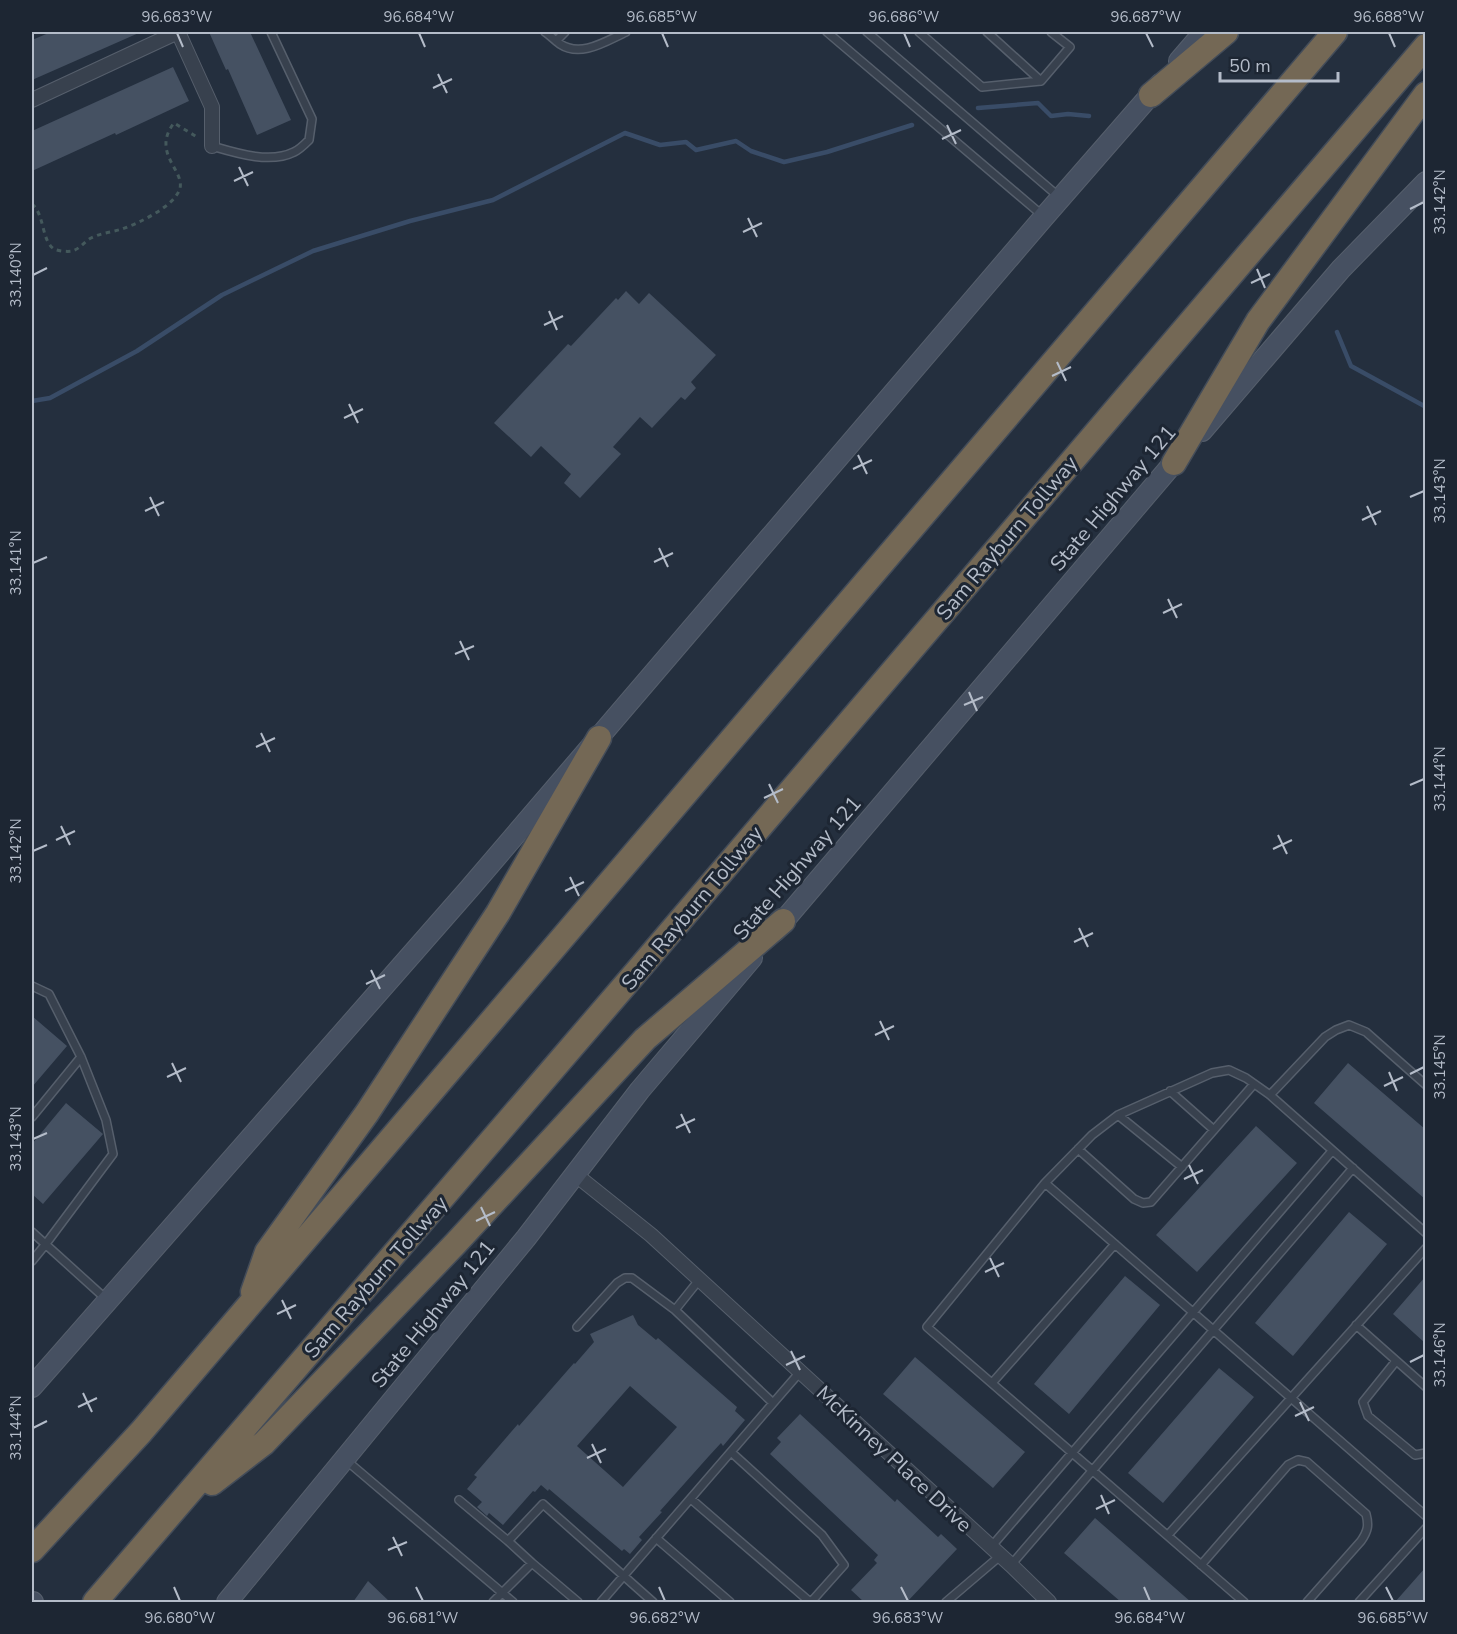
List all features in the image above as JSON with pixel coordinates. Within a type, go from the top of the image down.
[{"type":"highway","points":[[1151,95],[1226,32]]},
{"type":"highway","points":[[34,1547],[141,1432],[1335,32]]},
{"type":"highway","name":"Sam Rayburn Tollway","points":[[98,1599],[638,970],[1425,46]]},
{"type":"highway","points":[[1174,463],[1258,321],[1425,94]]},
{"type":"highway","points":[[248,1305],[267,1252],[367,1113],[498,913],[599,738]]},
{"type":"highway","points":[[169,1516],[264,1443],[456,1243],[645,1039],[783,921]]},
{"type":"main road","points":[[32,1387],[461,898],[1060,197],[1204,32]]},
{"type":"main road","name":"State Highway 121","points":[[227,1602],[576,1175],[640,1090],[1341,269],[1425,182]]},
{"type":"street","points":[[32,100],[178,32],[212,107],[212,147]]},
{"type":"street","name":"McKinney Place Drive","points":[[576,1175],[651,1235],[1049,1602]]},
{"type":"lane","points":[[212,147],[256,158],[294,153],[309,140],[312,119],[271,32]]},
{"type":"lane","points":[[545,32],[571,49],[585,49],[598,45],[626,32]]},
{"type":"lane","points":[[556,41],[565,32]]},
{"type":"lane","points":[[827,32],[1044,217]]},
{"type":"lane","points":[[867,32],[1060,197]]},
{"type":"lane","points":[[920,32],[982,87],[1041,81],[1070,47],[1051,32]]},
{"type":"lane","points":[[987,32],[1041,81]]},
{"type":"lane","points":[[32,986],[49,994],[81,1058],[106,1120],[113,1154],[32,1261]]},
{"type":"lane","points":[[1270,1095],[1325,1037],[1348,1025],[1366,1032],[1425,1085]]},
{"type":"lane","points":[[32,1117],[81,1058]]},
{"type":"lane","points":[[1245,1602],[927,1326],[1045,1183],[1092,1135],[1118,1115],[1212,1073],[1228,1070],[1246,1078],[1270,1095],[1425,1233]]},
{"type":"lane","points":[[1078,1149],[1134,1199],[1143,1203],[1151,1202],[1254,1084]]},
{"type":"lane","points":[[1170,1091],[1214,1130]]},
{"type":"lane","points":[[1118,1115],[1182,1167]]},
{"type":"lane","points":[[1000,1556],[1073,1453],[1332,1151]]},
{"type":"lane","points":[[946,1602],[1093,1471],[1353,1168]]},
{"type":"lane","points":[[1045,1183],[1425,1516]]},
{"type":"lane","points":[[32,1232],[107,1300]]},
{"type":"lane","points":[[992,1383],[1115,1244]]},
{"type":"lane","points":[[1168,1535],[1425,1248]]},
{"type":"lane","points":[[577,1328],[617,1283],[625,1278],[632,1278],[675,1310],[773,1403]]},
{"type":"lane","points":[[675,1310],[699,1280]]},
{"type":"lane","points":[[1356,1325],[1425,1387]]},
{"type":"lane","points":[[1396,1360],[1363,1402],[1368,1416],[1415,1455],[1425,1453]]},
{"type":"lane","points":[[601,1602],[800,1372]]},
{"type":"lane","points":[[691,1499],[811,1602],[844,1565],[822,1535],[731,1452]]},
{"type":"lane","points":[[345,1459],[513,1602]]},
{"type":"lane","points":[[1202,1565],[1288,1465],[1298,1460],[1307,1462],[1366,1514],[1368,1522],[1367,1532],[1361,1541],[1307,1602]]},
{"type":"lane","points":[[459,1500],[578,1602]]},
{"type":"lane","points":[[508,1541],[543,1504],[653,1602]]},
{"type":"lane","points":[[1359,1602],[1425,1528]]},
{"type":"lane","points":[[656,1538],[730,1602]]},
{"type":"lane","points":[[493,1602],[532,1563]]},
{"type":"path","points":[[32,204],[40,217],[48,241],[54,249],[72,251],[90,238],[137,223],[174,198],[180,189],[180,181],[170,163],[166,145],[169,129],[174,123],[212,147]]},
{"type":"building","points":[[51,32],[141,32],[32,80],[32,40]]},
{"type":"building","points":[[209,32],[250,32],[291,120],[257,135]]},
{"type":"building","points":[[173,67],[189,101],[32,171],[32,131]]},
{"type":"building","points":[[626,291],[639,304],[649,293],[716,355],[691,382],[696,388],[685,400],[681,397],[652,428],[640,417],[613,447],[621,454],[580,498],[564,483],[571,474],[541,446],[531,457],[494,423],[568,344],[571,346],[616,298],[618,300]]},
{"type":"building","points":[[32,1016],[67,1046],[32,1087]]},
{"type":"building","points":[[1348,1063],[1425,1129],[1425,1199],[1314,1103]]},
{"type":"building","points":[[66,1103],[103,1134],[43,1204],[32,1194],[32,1144]]},
{"type":"building","points":[[1256,1126],[1297,1163],[1197,1272],[1156,1235]]},
{"type":"building","points":[[1349,1212],[1387,1244],[1293,1356],[1255,1323]]},
{"type":"building","points":[[1125,1276],[1160,1305],[1069,1414],[1034,1384]]},
{"type":"building","points":[[1425,1277],[1425,1343],[1393,1314]]},
{"type":"building","points":[[633,1315],[638,1325],[656,1340],[658,1338],[737,1407],[735,1411],[745,1420],[723,1446],[721,1443],[660,1511],[662,1512],[639,1537],[642,1540],[630,1554],[624,1549],[622,1551],[549,1489],[548,1491],[541,1485],[503,1525],[489,1513],[487,1516],[477,1507],[482,1502],[467,1489],[477,1477],[474,1475],[518,1424],[519,1426],[594,1342],[590,1334]],"holes":[[[630,1386],[677,1427],[623,1487],[577,1446]]]},
{"type":"building","points":[[915,1357],[1025,1452],[993,1488],[883,1394]]},
{"type":"building","points":[[1219,1368],[1254,1397],[1163,1503],[1128,1473]]},
{"type":"building","points":[[800,1414],[895,1502],[897,1499],[938,1537],[941,1534],[957,1549],[907,1602],[864,1602],[851,1590],[877,1563],[874,1560],[878,1555],[770,1454],[781,1442],[777,1438]]},
{"type":"building","points":[[1095,1518],[1191,1602],[1121,1602],[1064,1553]]},
{"type":"building","points":[[1425,1568],[1425,1602],[1395,1602]]},
{"type":"building","points":[[368,1581],[390,1602],[353,1602]]},
{"type":"waterway","points":[[978,108],[1038,103],[1051,116],[1068,114],[1089,116]]},
{"type":"waterway","points":[[32,401],[50,398],[137,351],[222,295],[313,251],[410,221],[493,200],[625,133],[660,145],[686,142],[696,150],[736,141],[751,151],[784,162],[827,152],[912,125]]},
{"type":"waterway","points":[[1337,332],[1351,366],[1426,407]]}]
